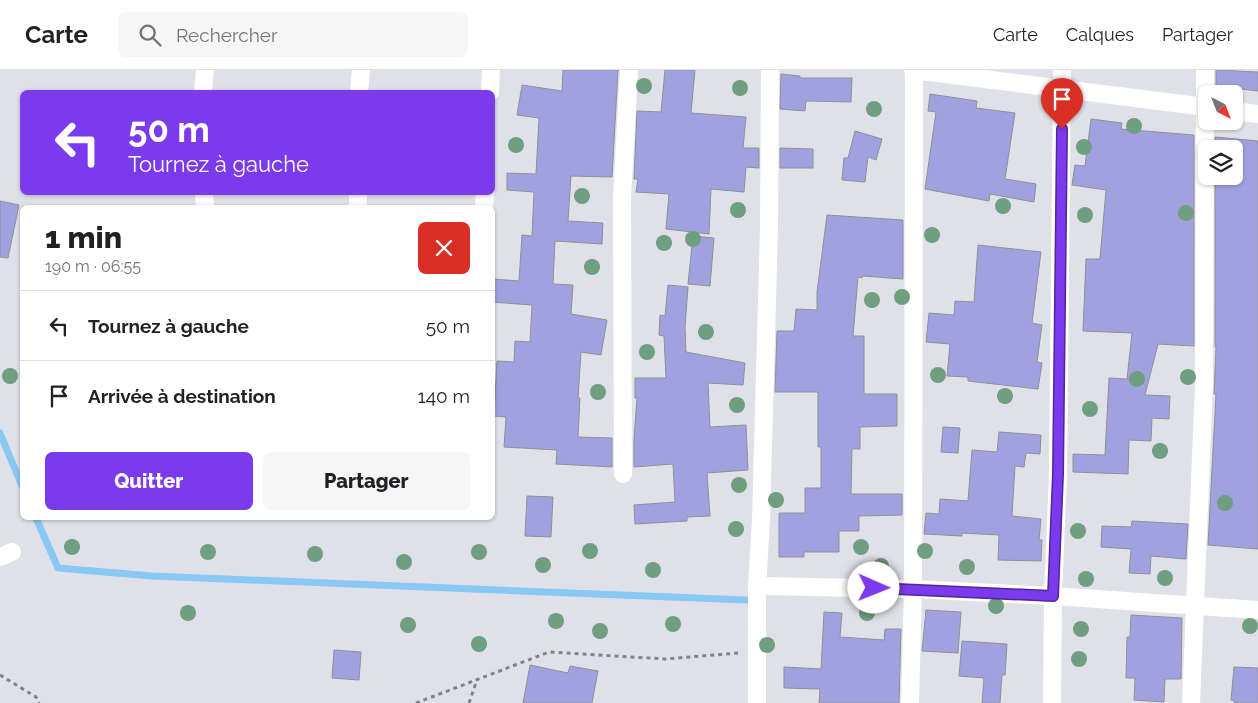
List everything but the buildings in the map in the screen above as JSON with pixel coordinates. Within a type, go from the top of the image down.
[{"type":"street","points":[[203,90],[205,70]]},
{"type":"street","points":[[359,90],[361,70]]},
{"type":"street","points":[[490,90],[491,70]]},
{"type":"street","points":[[623,474],[622,198],[629,70]]},
{"type":"street","points":[[756,703],[757,586],[761,520],[769,227],[770,70]]},
{"type":"street","points":[[910,703],[913,589],[914,70],[1198,106]]},
{"type":"street","points":[[1052,703],[1053,596],[1058,474],[1062,70]]},
{"type":"street","points":[[1205,70],[1205,85]]},
{"type":"street","points":[[1243,112],[1258,114]]},
{"type":"street","points":[[1192,703],[1204,384],[1206,130]]},
{"type":"street","points":[[757,586],[913,589],[1053,596],[1258,610]]},
{"type":"path","points":[[416,703],[549,652],[664,659],[756,651]]},
{"type":"path","points":[[0,675],[36,697],[39,703]]},
{"type":"path","points":[[469,703],[478,680]]},
{"type":"waterway","points":[[0,433],[20,481]]},
{"type":"waterway","points":[[37,520],[58,568],[152,576],[746,600]]},
{"type":"route","points":[[874,588],[1053,596],[1058,474],[1062,129]]}]
